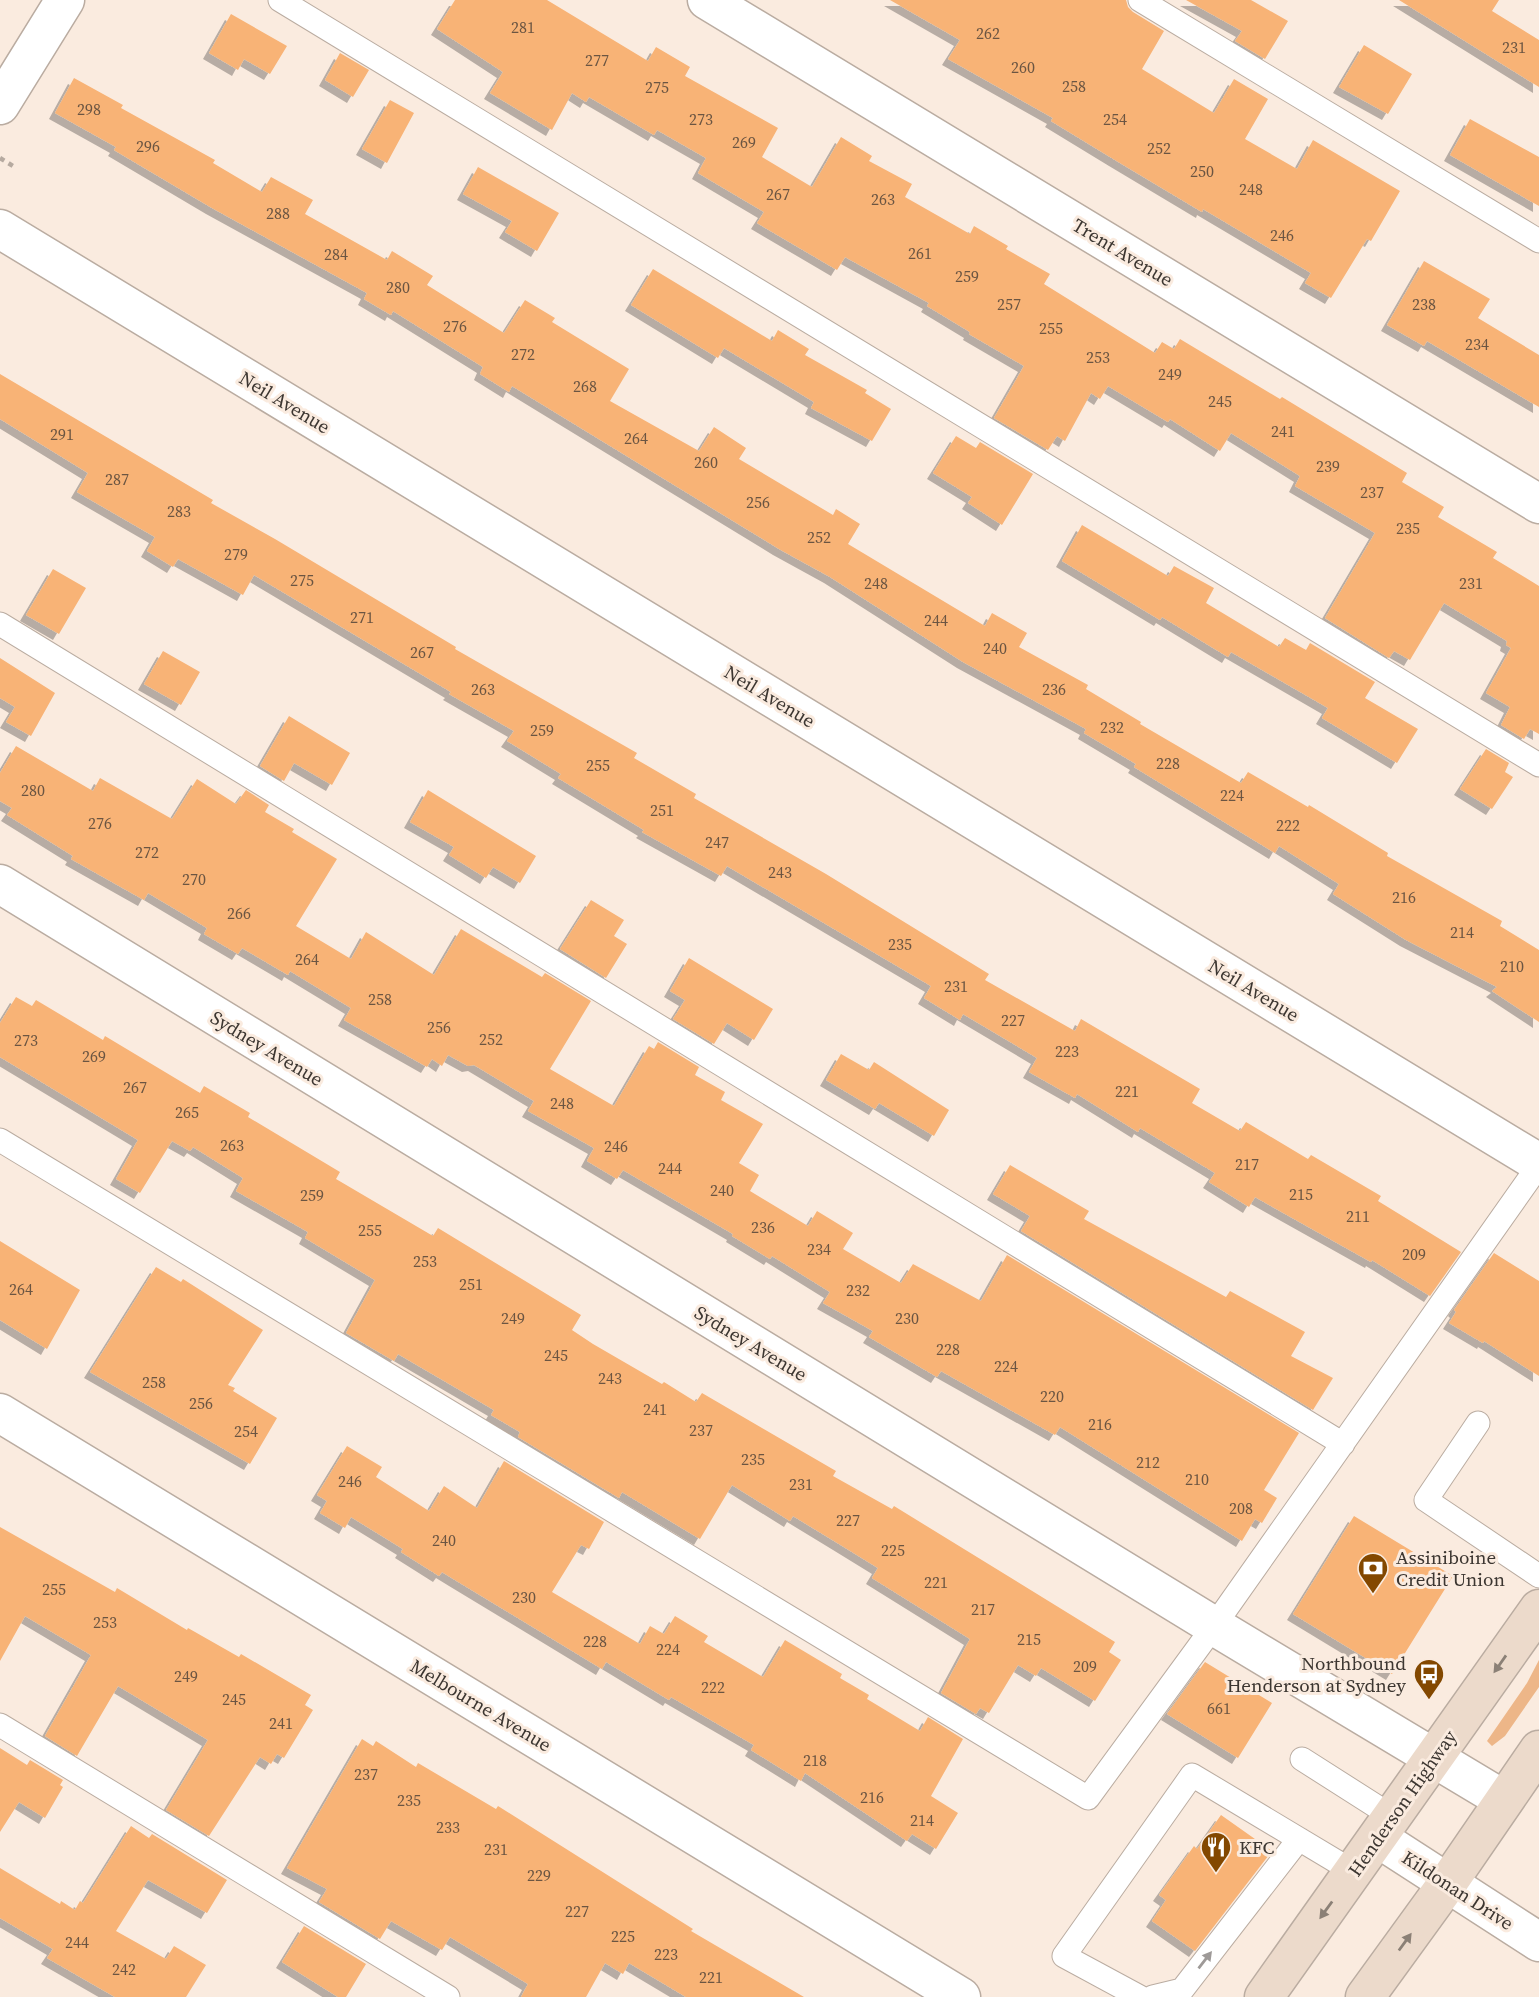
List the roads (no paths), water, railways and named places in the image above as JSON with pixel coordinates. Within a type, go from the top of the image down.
[{"type":"main road","name":"Henderson Highway","points":[[1264,1997],[1539,1609]]},
{"type":"main road","points":[[1365,1997],[1539,1750]]},
{"type":"street","points":[[0,105],[65,0]]},
{"type":"street","name":"Trent Avenue","points":[[707,0],[1539,504]]},
{"type":"street","name":"Neil Avenue","points":[[0,229],[1539,1164]]},
{"type":"street","name":"Sydney Avenue","points":[[0,884],[1214,1626],[1504,1800]]},
{"type":"street","name":"Melbourne Avenue","points":[[0,1413],[951,1994]]},
{"type":"street","name":"Kildonan Drive","points":[[1385,1828],[1447,1884],[1539,1942]]},
{"type":"lane","points":[[279,0],[1539,765]]},
{"type":"lane","points":[[1140,0],[1539,241]]},
{"type":"lane","points":[[0,624],[1343,1444]]},
{"type":"lane","points":[[0,1140],[1088,1798],[1214,1626],[1539,1164]]},
{"type":"lane","points":[[1478,1423],[1426,1500],[1539,1576]]},
{"type":"lane","points":[[0,1725],[448,1997]]},
{"type":"lane","points":[[1302,1759],[1385,1828]]},
{"type":"lane","points":[[1140,1997],[1064,1956],[1192,1775],[1354,1872]]},
{"type":"lane","points":[[1153,1997],[1182,1990],[1299,1839]]},
{"type":"place","name":"Assiniboine Credit Union","points":[[1373,1595]]},
{"type":"place","name":"Northbound Henderson at Sydney","points":[[1429,1701]]},
{"type":"place","name":"KFC","points":[[1216,1874]]}]
